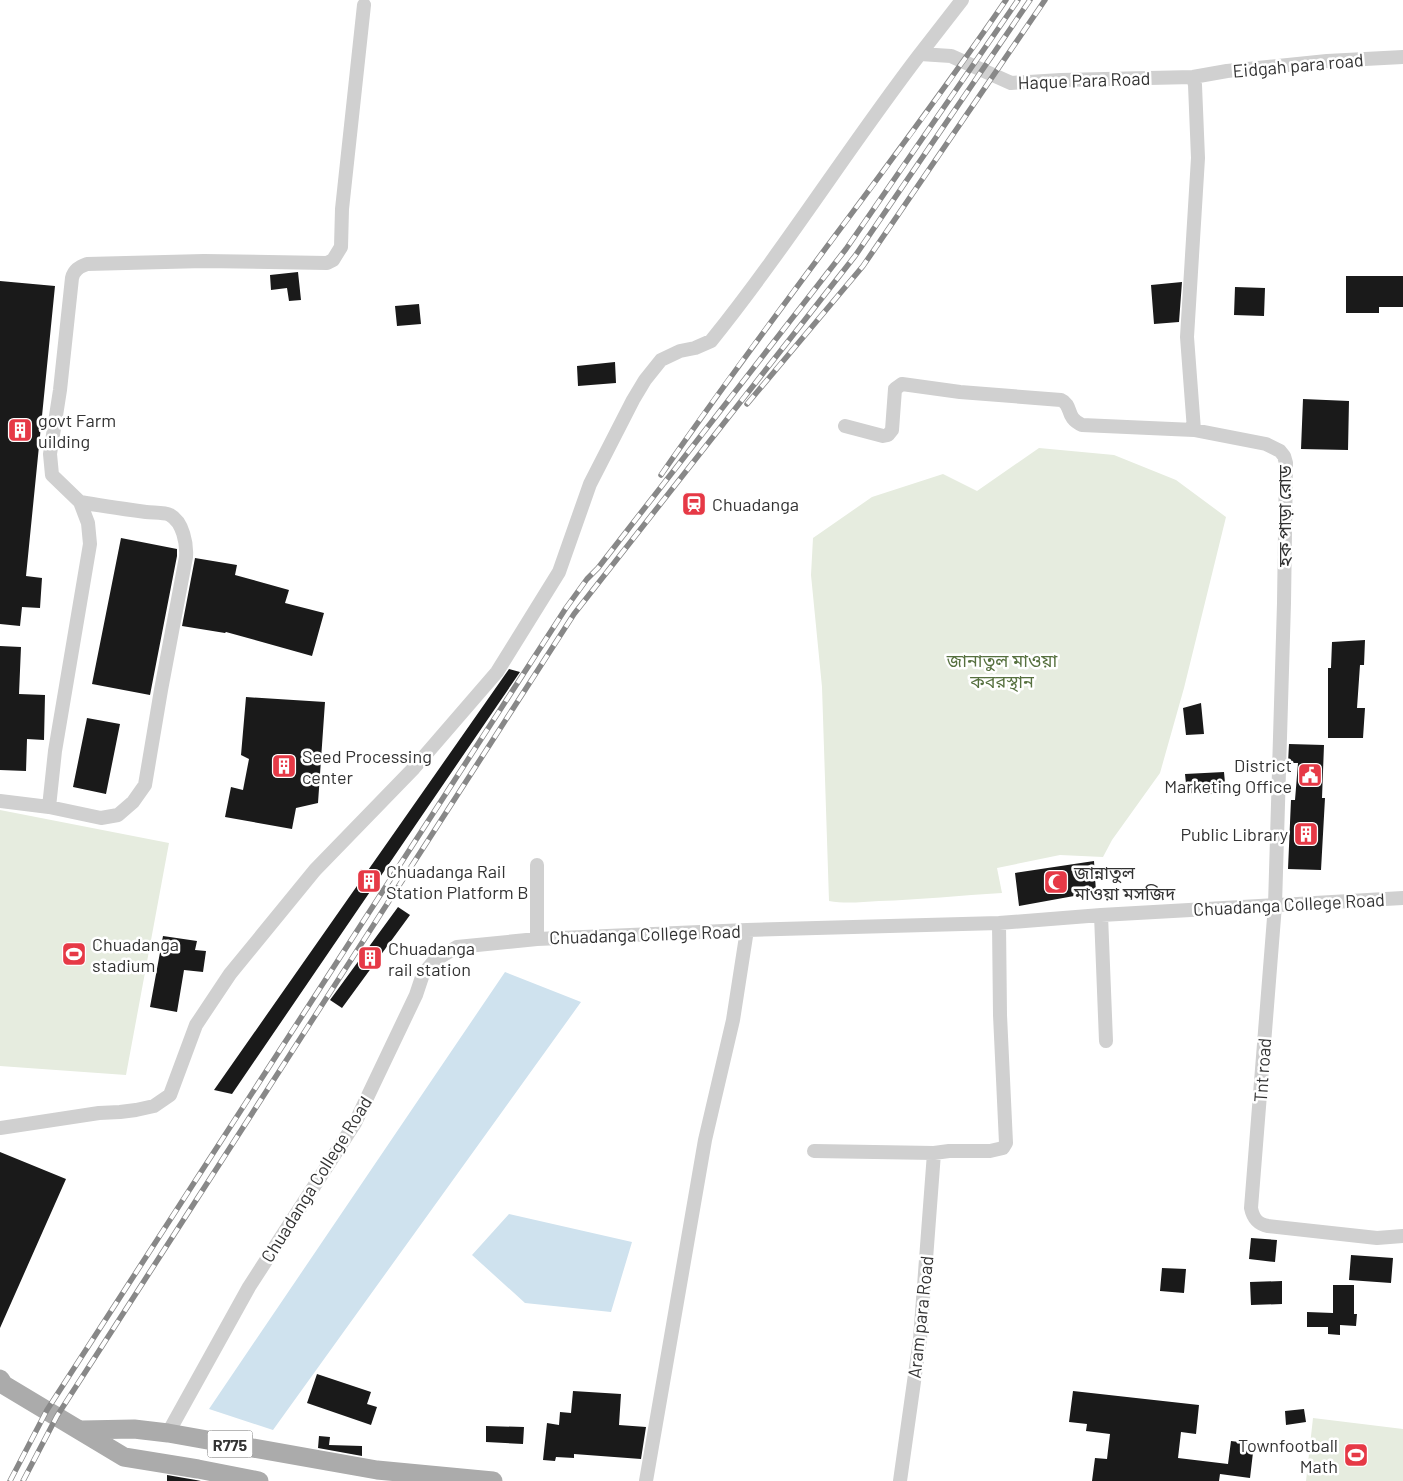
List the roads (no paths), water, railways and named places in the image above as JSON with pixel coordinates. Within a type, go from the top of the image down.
[{"type":"main road","name":"R775","points":[[1,1383],[124,1456],[258,1481]]},
{"type":"main road","name":"R775","points":[[82,1430],[134,1429],[168,1433],[376,1470],[493,1481]]},
{"type":"street","points":[[0,1128],[99,1113],[136,1110],[154,1106],[170,1095],[196,1025],[230,974],[316,870],[414,768],[497,672],[559,572],[590,484],[645,380],[661,360],[680,351],[695,348],[711,341],[780,252],[890,93],[962,0]]},
{"type":"street","points":[[49,808],[55,751],[90,544],[88,523],[80,502],[52,475],[50,454],[60,390],[73,272],[87,264],[204,260],[327,263],[333,260],[341,247],[342,209],[364,5]]},
{"type":"street","name":"Haque Para Road","points":[[920,54],[951,56],[1011,83],[1193,77]]},
{"type":"street","name":"Eidgah para road","points":[[1193,77],[1227,71],[1327,61],[1403,57]]},
{"type":"street","points":[[1193,77],[1198,158],[1187,338],[1194,430]]},
{"type":"street","name":"হক পাড়া রোড","points":[[845,426],[883,436],[888,435],[892,430],[895,389],[902,384],[960,392],[1061,400],[1068,405],[1069,413],[1073,419],[1082,425],[1194,430],[1266,444],[1280,451],[1286,462],[1284,603],[1275,905]]},
{"type":"street","points":[[0,801],[101,818],[118,815],[132,802],[145,785],[187,547],[178,523],[170,515],[80,502]]},
{"type":"street","points":[[537,865],[537,939]]},
{"type":"street","name":"Chuadanga College Road","points":[[168,1433],[249,1287],[355,1123],[416,995],[423,974],[435,960],[457,947],[537,939],[747,930],[999,923],[1101,915],[1403,898]]},
{"type":"street","name":"Tnt road","points":[[1275,905],[1251,1208],[1252,1215],[1261,1225],[1268,1226],[1377,1238],[1403,1236]]},
{"type":"street","points":[[1101,915],[1106,1041]]},
{"type":"street","points":[[814,1151],[934,1153],[997,1150],[1003,1148],[1006,1143],[1000,1016],[999,923]]},
{"type":"street","points":[[646,1481],[705,1140],[733,1020],[747,930]]},
{"type":"street","name":"Aram para Road","points":[[900,1481],[920,1339],[934,1153]]},
{"type":"water","points":[[505,972],[581,1002],[273,1430],[209,1409]]},
{"type":"water","points":[[509,1214],[632,1242],[611,1312],[525,1303],[472,1255]]},
{"type":"railway","points":[[661,475],[746,356],[921,120],[1006,0]]},
{"type":"railway","points":[[10,1481],[47,1410],[566,608],[846,249],[1018,0]]},
{"type":"railway","points":[[23,1481],[57,1416],[574,614],[855,256],[1030,0]]},
{"type":"railway","points":[[747,404],[863,266],[1045,0]]},
{"type":"place","name":"govt Farm uilding","points":[[20,430]]},
{"type":"place","name":"Chuadanga","points":[[694,504]]},
{"type":"place","name":"Seed Processing center","points":[[284,766]]},
{"type":"place","name":"District Marketing Office","points":[[1310,775]]},
{"type":"place","name":"Public Library","points":[[1306,834]]},
{"type":"place","name":"Chuadanga Rail Station Platform B","points":[[369,881]]},
{"type":"place","name":"জান্নাতুল মাওয়া মসজিদ","points":[[1056,882]]},
{"type":"place","name":"Chuadanga stadium","points":[[74,954]]},
{"type":"place","name":"Chuadanga rail station","points":[[370,958]]},
{"type":"place","name":"Townfootball Math","points":[[1356,1455]]},
{"type":"park label","name":"জানাতুল মাওয়া কবরস্থান","points":[[1002,670]]}]
